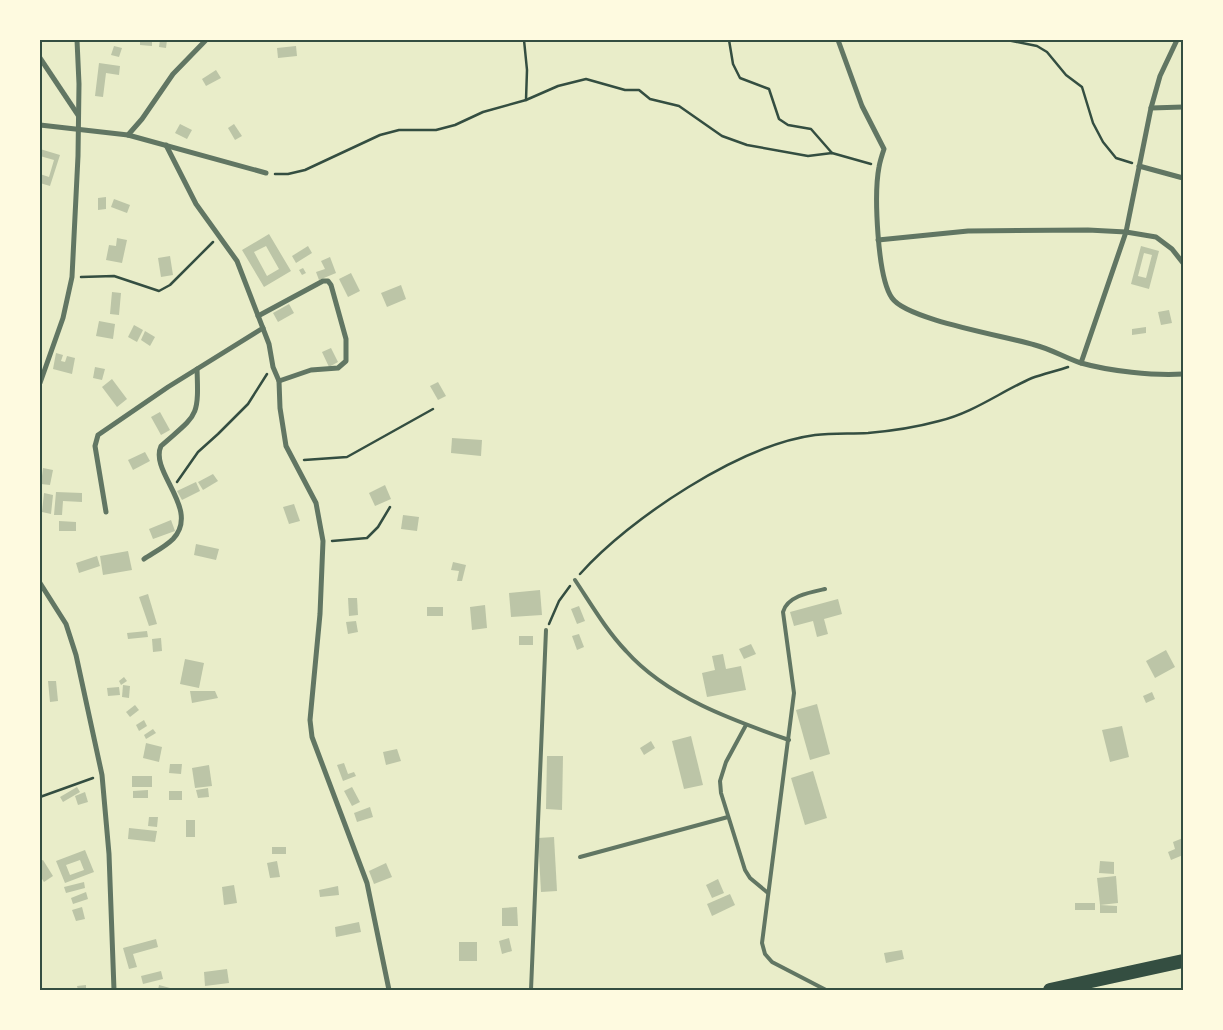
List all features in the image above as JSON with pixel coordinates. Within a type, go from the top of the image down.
[{"type":"highway","points":[[1050,990],[1077,988],[1183,961]]},
{"type":"street","points":[[40,382],[63,318],[72,277],[79,128],[77,40]]},
{"type":"street","points":[[128,135],[142,119],[173,74],[206,40]]},
{"type":"street","points":[[838,40],[862,106],[884,148],[879,166],[877,186],[878,240],[886,286],[891,298],[901,308],[945,322],[1034,344],[1081,363],[1141,373],[1183,374]]},
{"type":"street","points":[[1081,363],[1126,232],[1138,166],[1160,76],[1177,40]]},
{"type":"street","points":[[40,58],[79,116]]},
{"type":"street","points":[[1151,108],[1183,107]]},
{"type":"street","points":[[40,125],[128,135],[266,173]]},
{"type":"street","points":[[166,145],[192,197],[234,254],[263,328],[271,351],[273,367],[280,381],[282,430],[286,446],[316,503],[322,541],[320,614],[310,720],[312,737],[366,883],[389,990]]},
{"type":"street","points":[[1138,166],[1183,178]]},
{"type":"street","points":[[878,240],[968,231],[1088,230],[1126,232],[1156,237],[1165,242],[1183,263]]},
{"type":"street","points":[[258,316],[323,281],[328,281],[331,286],[346,339],[346,361],[338,368],[311,370],[280,381]]},
{"type":"street","points":[[106,512],[96,438],[112,424],[263,328]]},
{"type":"street","points":[[144,559],[173,539],[178,531],[180,509],[160,460],[159,452],[161,446],[191,420],[197,408],[197,369]]},
{"type":"street","points":[[40,583],[66,624],[76,655],[102,775],[109,854],[114,990]]},
{"type":"lane","points":[[575,580],[626,651],[649,672],[675,690],[746,725],[789,740]]},
{"type":"lane","points":[[825,589],[803,594],[792,600],[784,607],[783,612],[794,693],[762,943],[767,958],[826,990]]},
{"type":"lane","points":[[531,990],[546,630]]},
{"type":"lane","points":[[746,725],[722,773],[721,793],[744,870],[768,894]]},
{"type":"lane","points":[[580,857],[728,817]]},
{"type":"path","points":[[524,40],[527,70],[526,100]]},
{"type":"path","points":[[729,40],[733,64],[740,78],[769,89],[779,119],[788,125],[811,129],[832,154]]},
{"type":"path","points":[[1007,40],[1044,50],[1066,75],[1082,87],[1098,135],[1114,155],[1138,166]]},
{"type":"path","points":[[266,173],[288,174],[305,170],[380,135],[399,130],[447,127],[483,112],[526,100],[558,86],[586,79],[625,90],[639,90],[650,99],[679,106],[722,136],[747,145],[808,156],[832,154],[879,166]]},
{"type":"path","points":[[72,277],[114,276],[146,288],[163,290],[208,249],[218,234]]},
{"type":"path","points":[[546,630],[559,601],[592,561],[622,534],[732,462],[786,442],[814,436],[870,433],[938,422],[979,407],[1032,378],[1081,363]]},
{"type":"path","points":[[173,489],[198,452],[248,404],[273,367]]},
{"type":"path","points":[[293,461],[347,457],[434,409]]},
{"type":"path","points":[[322,541],[367,538],[378,528],[390,507]]},
{"type":"path","points":[[40,797],[102,775]]},
{"type":"building","points":[[140,40],[152,40],[152,46],[140,45]]},
{"type":"building","points":[[160,40],[167,40],[166,48],[159,47]]},
{"type":"building","points":[[114,46],[122,48],[119,57],[111,55]]},
{"type":"building","points":[[296,46],[297,56],[278,58],[277,48]]},
{"type":"building","points":[[99,63],[120,66],[119,75],[106,73],[103,97],[95,96]]},
{"type":"building","points":[[216,70],[221,78],[206,86],[202,79]]},
{"type":"building","points":[[180,124],[192,130],[187,139],[175,133]]},
{"type":"building","points":[[234,124],[242,136],[235,140],[228,128]]},
{"type":"building","points":[[40,149],[60,155],[50,186],[40,183],[40,174],[49,177],[54,160],[40,156]]},
{"type":"building","points":[[106,197],[106,209],[98,210],[98,198]]},
{"type":"building","points":[[114,199],[130,205],[127,213],[111,207]]},
{"type":"building","points":[[269,234],[291,271],[264,287],[242,250]],"holes":[[[266,246],[279,269],[267,276],[254,252]]]},
{"type":"building","points":[[117,238],[127,240],[122,263],[106,260],[109,245],[116,246]]},
{"type":"building","points":[[308,246],[312,253],[296,263],[292,256]]},
{"type":"building","points":[[1141,246],[1159,251],[1149,289],[1131,284]],"holes":[[[1144,253],[1152,255],[1146,278],[1138,276]]]},
{"type":"building","points":[[170,256],[173,275],[161,277],[158,258]]},
{"type":"building","points":[[330,257],[336,273],[319,280],[316,272],[325,269],[321,261]]},
{"type":"building","points":[[303,268],[306,273],[302,275],[299,270]]},
{"type":"building","points":[[351,273],[360,291],[348,297],[339,279]]},
{"type":"building","points":[[401,285],[406,299],[387,307],[381,293]]},
{"type":"building","points":[[112,292],[121,293],[119,315],[110,314]]},
{"type":"building","points":[[289,304],[294,313],[278,322],[273,313]]},
{"type":"building","points":[[1169,310],[1172,323],[1161,325],[1158,312]]},
{"type":"building","points":[[99,321],[115,324],[113,339],[96,336]]},
{"type":"building","points":[[134,325],[143,330],[137,342],[128,337]]},
{"type":"building","points":[[1146,327],[1146,333],[1132,335],[1132,329]]},
{"type":"building","points":[[145,331],[155,337],[150,346],[141,340]]},
{"type":"building","points":[[331,348],[338,362],[329,367],[322,352]]},
{"type":"building","points":[[56,353],[63,355],[61,361],[65,362],[67,356],[75,358],[72,374],[53,369]]},
{"type":"building","points":[[95,367],[105,369],[102,380],[93,378]]},
{"type":"building","points":[[112,379],[127,399],[117,407],[102,387]]},
{"type":"building","points":[[438,382],[446,396],[438,400],[430,386]]},
{"type":"building","points":[[160,412],[170,430],[161,435],[151,417]]},
{"type":"building","points":[[452,438],[482,440],[481,456],[451,453]]},
{"type":"building","points":[[145,452],[150,461],[133,470],[128,460]]},
{"type":"building","points":[[43,468],[53,470],[50,485],[41,484]]},
{"type":"building","points":[[213,474],[218,481],[203,490],[198,482]]},
{"type":"building","points":[[196,482],[200,491],[182,500],[177,491]]},
{"type":"building","points":[[385,485],[391,499],[375,506],[369,493]]},
{"type":"building","points":[[56,492],[82,493],[82,502],[63,501],[62,515],[54,515]]},
{"type":"building","points":[[44,493],[53,495],[51,514],[42,512]]},
{"type":"building","points":[[294,504],[300,521],[289,524],[283,507]]},
{"type":"building","points":[[403,515],[419,517],[417,531],[401,529]]},
{"type":"building","points":[[171,520],[175,531],[153,539],[149,529]]},
{"type":"building","points":[[59,521],[76,522],[76,531],[59,531]]},
{"type":"building","points":[[196,544],[219,549],[216,560],[194,555]]},
{"type":"building","points":[[128,551],[132,570],[103,575],[100,556]]},
{"type":"building","points":[[97,556],[100,566],[79,573],[76,563]]},
{"type":"building","points":[[453,562],[466,565],[462,581],[457,581],[459,571],[451,570]]},
{"type":"building","points":[[540,590],[542,615],[511,617],[509,593]]},
{"type":"building","points":[[148,594],[157,624],[149,626],[139,597]]},
{"type":"building","points":[[348,598],[357,598],[358,615],[349,616]]},
{"type":"building","points":[[838,599],[842,614],[824,619],[828,634],[817,637],[813,621],[794,626],[790,612]]},
{"type":"building","points":[[485,605],[487,628],[472,630],[470,607]]},
{"type":"building","points":[[579,606],[585,621],[577,624],[571,609]]},
{"type":"building","points":[[427,607],[443,607],[443,616],[427,616]]},
{"type":"building","points":[[356,621],[358,632],[348,634],[346,622]]},
{"type":"building","points":[[147,631],[148,637],[128,639],[127,633]]},
{"type":"building","points":[[579,634],[584,647],[577,650],[572,636]]},
{"type":"building","points":[[519,636],[533,636],[533,645],[519,645]]},
{"type":"building","points":[[161,638],[162,651],[153,652],[152,639]]},
{"type":"building","points":[[751,644],[756,654],[744,659],[739,649]]},
{"type":"building","points":[[1166,650],[1175,667],[1155,678],[1146,661]]},
{"type":"building","points":[[723,654],[726,669],[741,666],[746,690],[707,697],[702,673],[715,670],[712,656]]},
{"type":"building","points":[[185,659],[204,663],[199,688],[180,684]]},
{"type":"building","points":[[124,677],[127,681],[121,685],[119,681]]},
{"type":"building","points":[[48,681],[56,681],[58,701],[50,702]]},
{"type":"building","points":[[123,685],[130,686],[129,698],[122,697]]},
{"type":"building","points":[[119,687],[120,695],[108,696],[107,688]]},
{"type":"building","points":[[190,691],[215,691],[218,698],[192,703]]},
{"type":"building","points":[[1152,692],[1155,699],[1146,703],[1143,696]]},
{"type":"building","points":[[817,704],[830,754],[810,760],[796,710]]},
{"type":"building","points":[[135,705],[139,710],[130,717],[126,712]]},
{"type":"building","points":[[144,720],[147,726],[139,731],[136,725]]},
{"type":"building","points":[[1122,726],[1129,757],[1110,762],[1102,730]]},
{"type":"building","points":[[153,729],[156,733],[146,739],[144,735]]},
{"type":"building","points":[[691,736],[703,785],[684,789],[672,741]]},
{"type":"building","points":[[651,741],[655,748],[644,755],[640,748]]},
{"type":"building","points":[[146,743],[162,747],[159,762],[143,758]]},
{"type":"building","points":[[397,749],[401,761],[386,765],[383,752]]},
{"type":"building","points":[[547,756],[563,756],[562,810],[546,809]]},
{"type":"building","points":[[344,763],[348,774],[354,772],[356,776],[343,781],[337,765]]},
{"type":"building","points":[[170,764],[182,764],[181,774],[169,773]]},
{"type":"building","points":[[209,765],[212,786],[195,788],[192,768]]},
{"type":"building","points":[[813,771],[827,818],[805,825],[791,778]]},
{"type":"building","points":[[132,776],[152,776],[152,787],[132,787]]},
{"type":"building","points":[[77,787],[80,792],[63,802],[60,797]]},
{"type":"building","points":[[352,787],[360,802],[352,806],[344,791]]},
{"type":"building","points":[[208,788],[209,797],[198,798],[196,790]]},
{"type":"building","points":[[148,790],[148,798],[133,798],[133,791]]},
{"type":"building","points":[[169,791],[182,791],[182,800],[169,800]]},
{"type":"building","points":[[85,792],[88,802],[78,805],[75,796]]},
{"type":"building","points":[[370,807],[373,817],[357,822],[354,813]]},
{"type":"building","points":[[149,817],[158,817],[157,827],[148,826]]},
{"type":"building","points":[[186,820],[195,820],[195,837],[186,837]]},
{"type":"building","points":[[129,828],[157,831],[155,842],[128,839]]},
{"type":"building","points":[[554,837],[557,891],[541,892],[538,838]]},
{"type":"building","points":[[1183,838],[1183,855],[1171,860],[1168,852],[1175,849],[1173,842]]},
{"type":"building","points":[[272,847],[286,847],[286,854],[272,854]]},
{"type":"building","points":[[85,850],[94,872],[65,883],[56,861]],"holes":[[[80,860],[84,870],[70,875],[66,865]]]},
{"type":"building","points":[[43,860],[53,876],[44,882],[40,876],[40,861]]},
{"type":"building","points":[[277,861],[280,877],[270,878],[267,863]]},
{"type":"building","points":[[1100,861],[1114,862],[1114,874],[1099,873]]},
{"type":"building","points":[[386,863],[392,877],[374,884],[369,871]]},
{"type":"building","points":[[1116,876],[1118,903],[1100,905],[1097,878]]},
{"type":"building","points":[[718,879],[724,893],[712,898],[706,885]]},
{"type":"building","points":[[84,882],[85,888],[66,893],[64,887]]},
{"type":"building","points":[[234,885],[237,903],[224,905],[222,887]]},
{"type":"building","points":[[338,886],[339,895],[320,897],[319,890]]},
{"type":"building","points":[[86,892],[88,899],[73,904],[71,898]]},
{"type":"building","points":[[730,894],[735,905],[712,916],[707,904]]},
{"type":"building","points":[[1075,903],[1095,903],[1095,910],[1075,910]]},
{"type":"building","points":[[1100,905],[1117,906],[1117,913],[1100,913]]},
{"type":"building","points":[[82,907],[85,919],[76,921],[72,910]]},
{"type":"building","points":[[517,907],[518,926],[502,926],[502,908]]},
{"type":"building","points":[[359,922],[361,932],[336,937],[335,927]]},
{"type":"building","points":[[509,938],[512,951],[502,954],[499,941]]},
{"type":"building","points":[[156,939],[158,947],[133,954],[137,967],[129,969],[123,948]]},
{"type":"building","points":[[459,942],[477,942],[477,961],[459,961]]},
{"type":"building","points":[[902,950],[904,959],[886,963],[884,953]]},
{"type":"building","points":[[227,969],[229,983],[205,986],[204,972]]},
{"type":"building","points":[[161,971],[163,979],[143,984],[141,976]]},
{"type":"building","points":[[86,985],[86,990],[78,990],[77,986]]},
{"type":"building","points":[[159,985],[170,988],[169,990],[158,990]]}]
